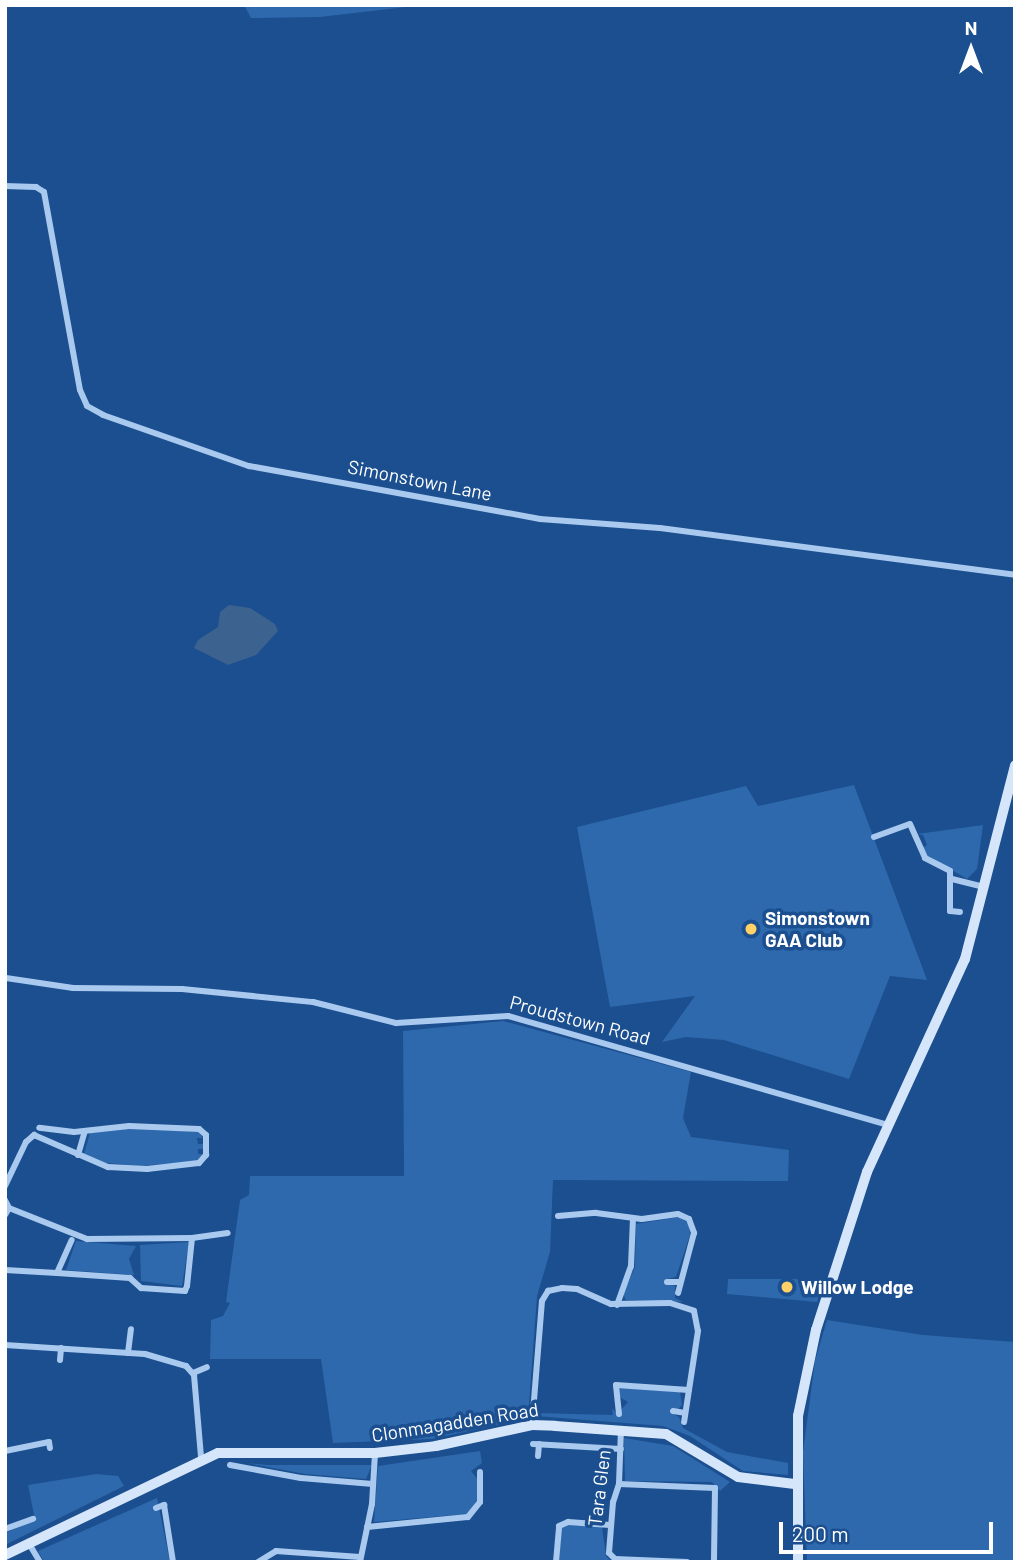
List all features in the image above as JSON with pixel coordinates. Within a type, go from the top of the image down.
[{"type":"main road","points":[[798,1562],[795,1484],[798,1416],[809,1356],[863,1184],[888,1125],[953,993],[1015,765]]},
{"type":"main road","name":"Clonmagadden Road","points":[[5,1555],[136,1493],[201,1457],[231,1452],[375,1453],[436,1446],[532,1425],[621,1429],[669,1435],[752,1482],[795,1484]]},
{"type":"street","name":"Simonstown Lane","points":[[5,186],[36,187],[44,192],[80,390],[87,406],[103,415],[249,466],[540,519],[660,528],[1015,575]]},
{"type":"street","points":[[874,837],[910,824],[921,853],[947,868],[953,879],[950,911],[960,912]]},
{"type":"street","points":[[953,879],[984,887]]},
{"type":"street","name":"Proudstown Road","points":[[6,978],[73,988],[182,989],[313,1002],[396,1023],[509,1016],[888,1125]]},
{"type":"street","points":[[5,1186],[29,1136],[108,1167],[138,1169],[199,1163],[206,1155],[206,1135],[200,1129],[128,1126],[85,1130],[39,1128]]},
{"type":"street","points":[[78,1155],[85,1130]]},
{"type":"street","points":[[5,1200],[9,1208],[88,1239],[192,1238],[228,1233]]},
{"type":"street","points":[[570,1205],[571,1215]]},
{"type":"street","points":[[5,1215],[9,1208]]},
{"type":"street","points":[[558,1216],[633,1218],[678,1214],[692,1223],[678,1293]]},
{"type":"street","points":[[617,1305],[631,1266],[633,1218]]},
{"type":"street","points":[[5,1270],[130,1279],[141,1288],[185,1292],[192,1238]]},
{"type":"street","points":[[58,1273],[72,1240]]},
{"type":"street","points":[[667,1282],[679,1282]]},
{"type":"street","points":[[532,1425],[544,1295],[569,1288],[617,1305],[670,1303],[694,1311],[698,1331],[684,1422]]},
{"type":"street","points":[[128,1353],[131,1329]]},
{"type":"street","points":[[5,1345],[128,1353],[168,1359],[193,1373]]},
{"type":"street","points":[[60,1360],[61,1348]]},
{"type":"street","points":[[193,1373],[207,1367]]},
{"type":"street","points":[[193,1373],[201,1457]]},
{"type":"street","points":[[619,1414],[614,1387],[621,1383],[689,1390]]},
{"type":"street","points":[[617,1404],[626,1401]]},
{"type":"street","points":[[673,1411],[685,1413]]},
{"type":"street","name":"Tara Glen","points":[[621,1429],[619,1484],[610,1525],[611,1558],[687,1562]]},
{"type":"street","points":[[5,1451],[49,1442],[50,1448]]},
{"type":"street","points":[[538,1456],[536,1444],[621,1449]]},
{"type":"street","points":[[258,1562],[276,1551],[360,1559],[367,1527],[375,1453]]},
{"type":"street","points":[[230,1465],[301,1478],[373,1484]]},
{"type":"street","points":[[367,1527],[468,1517],[482,1494],[480,1472]]},
{"type":"street","points":[[619,1484],[715,1488],[714,1562]]},
{"type":"street","points":[[156,1508],[164,1505],[173,1562]]},
{"type":"street","points":[[5,1530],[33,1520]]},
{"type":"street","points":[[556,1562],[559,1526],[568,1522],[610,1525]]},
{"type":"street","points":[[28,1542],[40,1562]]},
{"type":"shaded area","points":[[244,5],[423,5],[320,17],[251,18]]},
{"type":"shaded area","points":[[229,605],[250,608],[275,624],[278,631],[256,655],[228,665],[194,648],[198,640],[218,627],[220,612]]},
{"type":"shaded area","name":"Simonstown GAA Club","points":[[854,785],[927,980],[890,976],[849,1079],[724,1040],[686,1037],[662,1042],[695,996],[610,1007],[577,827],[746,786],[758,806]]},
{"type":"shaded area","points":[[983,825],[977,869],[967,879],[925,854],[922,848],[927,845],[923,835],[917,834]]},
{"type":"shaded area","points":[[503,1021],[691,1072],[683,1118],[691,1137],[789,1150],[788,1181],[553,1180],[550,1252],[537,1296],[528,1418],[432,1439],[333,1443],[321,1359],[210,1359],[211,1320],[223,1316],[230,1303],[226,1302],[240,1200],[249,1195],[250,1176],[404,1176],[403,1031]]},
{"type":"shaded area","points":[[133,1128],[199,1132],[203,1138],[197,1138],[198,1144],[203,1144],[203,1149],[198,1149],[198,1154],[203,1154],[199,1161],[140,1166],[106,1163],[84,1154],[90,1133]]},
{"type":"shaded area","points":[[679,1217],[689,1223],[690,1235],[676,1277],[667,1279],[667,1284],[675,1286],[675,1298],[683,1302],[626,1300],[623,1294],[635,1267],[636,1224]]},
{"type":"shaded area","points":[[76,1241],[136,1246],[129,1259],[134,1275],[66,1270]]},
{"type":"shaded area","points":[[189,1242],[182,1286],[141,1281],[140,1245]]},
{"type":"shaded area","points":[[728,1279],[796,1279],[822,1286],[817,1302],[727,1294]]},
{"type":"shaded area","points":[[827,1320],[923,1335],[1015,1342],[1015,1562],[807,1562],[803,1452],[815,1361]]},
{"type":"shaded area","points":[[617,1388],[680,1392],[682,1405],[673,1414],[679,1417],[683,1428],[727,1452],[788,1463],[788,1475],[743,1471],[690,1436],[663,1426],[536,1416],[536,1413],[613,1415],[612,1408],[617,1414],[628,1402],[618,1396]]},
{"type":"shaded area","points":[[624,1438],[673,1446],[730,1482],[720,1491],[712,1482],[625,1481]]},
{"type":"shaded area","points":[[480,1451],[482,1463],[471,1471],[480,1482],[479,1500],[467,1514],[374,1522],[378,1466]]},
{"type":"shaded area","points":[[246,1463],[372,1465],[366,1479],[305,1474]]},
{"type":"shaded area","points":[[96,1474],[118,1476],[124,1486],[5,1545],[5,1533],[35,1520],[28,1485]]},
{"type":"shaded area","points":[[157,1498],[170,1562],[44,1562],[38,1551]]},
{"type":"shaded area","points":[[568,1525],[602,1527],[606,1556],[612,1562],[559,1562],[561,1528]]},
{"type":"place","name":"Simonstown GAA Club","points":[[751,929]]},
{"type":"place","name":"Willow Lodge","points":[[787,1287]]}]
